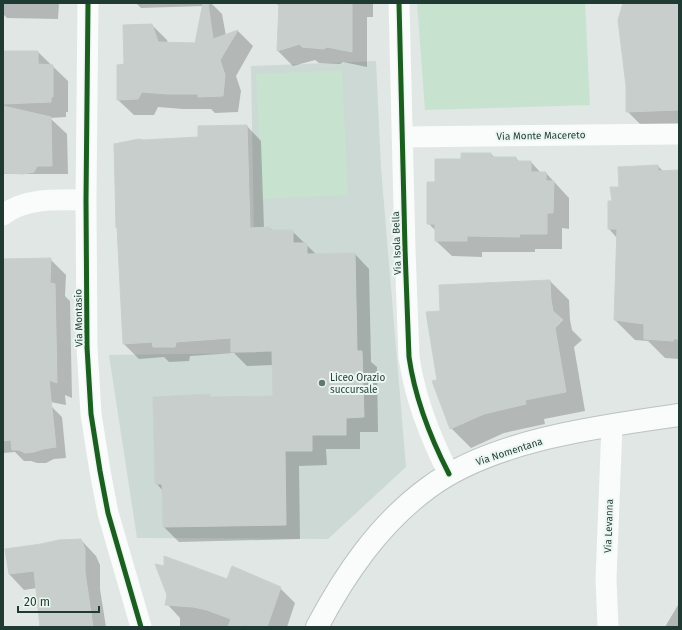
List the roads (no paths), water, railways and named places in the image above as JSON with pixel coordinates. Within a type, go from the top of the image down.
[{"type":"main road","name":"Via Nomentana","points":[[317,627],[354,565],[376,536],[410,502],[449,474],[498,452],[540,440],[612,425],[679,416]]},
{"type":"street","name":"Via Montasio","points":[[88,3],[86,200],[87,347],[91,414],[108,513],[141,627]]},
{"type":"street","name":"Via Isola Bella","points":[[399,3],[409,357],[422,414],[449,474]]},
{"type":"street","name":"Via Monte Macereto","points":[[402,137],[679,134]]},
{"type":"street","points":[[3,215],[22,205],[35,202],[86,200]]},
{"type":"street","name":"Via Levanna","points":[[608,627],[606,579],[612,425]]},
{"type":"place","name":"Liceo Orazio succursale","points":[[322,383]]}]
